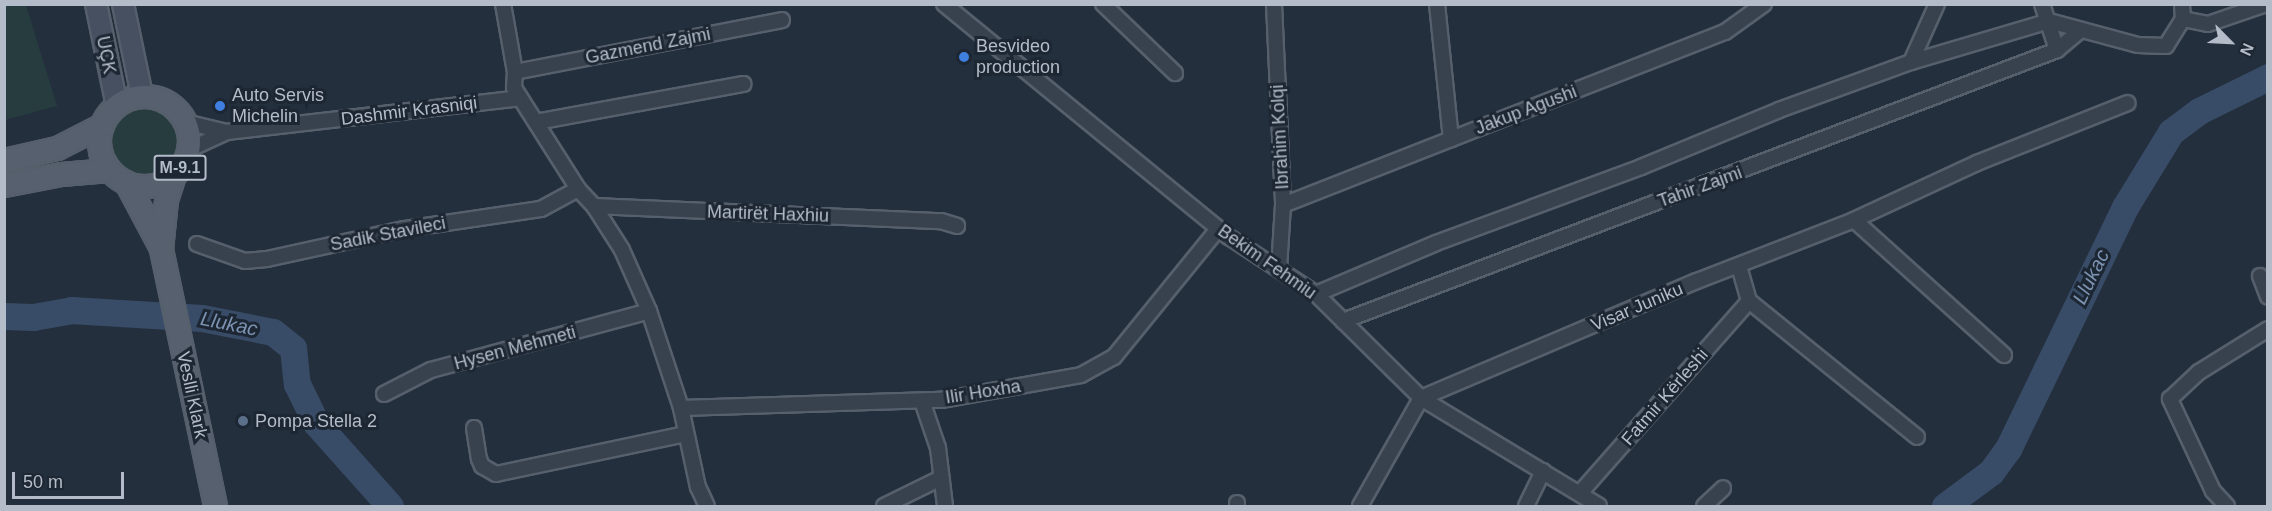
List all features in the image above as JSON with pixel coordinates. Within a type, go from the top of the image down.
[{"type":"main road","points":[[4,160],[57,148],[102,125],[117,106],[142,96],[167,103],[185,122]]},
{"type":"main road","name":"M-9.1","points":[[4,185],[61,174],[118,176],[150,186],[174,175],[188,150],[185,122]]},
{"type":"main road","name":"M-9.1","points":[[102,125],[100,149],[118,176]]},
{"type":"main road","name":"Veslli Klark","points":[[174,175],[166,200],[161,249],[215,507]]},
{"type":"main road","name":"Veslli Klark","points":[[118,176],[161,249]]},
{"type":"street","name":"UÇK","points":[[96,4],[117,106]]},
{"type":"street","name":"UÇK","points":[[123,4],[142,96]]},
{"type":"street","points":[[503,4],[515,72],[514,88],[578,189],[594,206],[622,250],[649,311],[681,408],[684,434],[707,507]]},
{"type":"street","name":"Bekim Fehmiu","points":[[944,4],[1218,229],[1316,294],[1421,398],[1580,493],[1599,507]]},
{"type":"street","points":[[1103,4],[1175,74]]},
{"type":"street","name":"Ibrahim Kolqi","points":[[1274,4],[1283,205],[1279,269]]},
{"type":"street","points":[[1437,4],[1451,139]]},
{"type":"street","name":"Jakup Agushi","points":[[1283,205],[1725,32],[1764,4]]},
{"type":"street","points":[[1911,62],[1938,4]]},
{"type":"street","points":[[2042,4],[2057,50]]},
{"type":"street","points":[[1316,294],[1513,212],[1911,62],[2049,21],[2138,45],[2166,46],[2183,19],[2181,4]]},
{"type":"street","points":[[2183,19],[2208,24],[2266,4]]},
{"type":"street","name":"Gazmend Zajmi","points":[[515,72],[782,20]]},
{"type":"street","name":"Tahir Zajmi","points":[[1343,321],[2057,50],[2081,30]]},
{"type":"street","points":[[536,122],[744,84]]},
{"type":"street","name":"Dashmir Krasniqi","points":[[188,150],[227,132],[519,98]]},
{"type":"street","name":"Visar Juniku","points":[[1421,398],[1696,281],[1739,267],[1854,220],[1977,163],[2128,103]]},
{"type":"street","name":"Dashmir Krasniqi","points":[[185,122],[227,132]]},
{"type":"street","name":"Sadik Stavileci","points":[[197,244],[245,261],[267,259],[405,229],[541,209],[578,189]]},
{"type":"street","name":"Martirët Haxhiu","points":[[594,206],[941,221],[957,226]]},
{"type":"street","points":[[1854,220],[2004,355]]},
{"type":"street","name":"Ilir Hoxha","points":[[681,408],[922,401],[1081,375],[1114,357],[1218,229]]},
{"type":"street","points":[[1739,267],[1749,301],[1917,437]]},
{"type":"street","points":[[2260,276],[2268,297]]},
{"type":"street","name":"Fatmir Kërleshi","points":[[1580,493],[1749,301]]},
{"type":"street","name":"Hysen Mehmeti","points":[[384,394],[431,370],[649,311]]},
{"type":"street","points":[[2227,507],[2213,491],[2170,399],[2199,372],[2268,328]]},
{"type":"street","points":[[1360,507],[1421,398]]},
{"type":"street","points":[[922,401],[938,447],[945,507]]},
{"type":"street","points":[[474,429],[478,459],[482,466],[496,474],[684,434]]},
{"type":"street","points":[[1526,507],[1543,471]]},
{"type":"street","points":[[884,507],[941,478]]},
{"type":"street","points":[[1704,507],[1722,488]]},
{"type":"green space","points":[[5,4],[26,5],[57,106],[5,120]]},
{"type":"green space","points":[[145,108],[158,111],[168,118],[175,128],[178,141],[175,154],[168,164],[158,171],[145,174],[132,171],[122,164],[115,154],[112,141],[115,128],[122,118],[132,111]]},
{"type":"waterway","name":"Llukac","points":[[1945,506],[1991,472],[2008,449],[2125,207],[2171,132],[2199,111],[2268,77]]},
{"type":"waterway","name":"Llukac","points":[[4,316],[33,317],[71,310],[202,318],[273,332],[293,348],[297,384],[316,423],[390,506]]},
{"type":"place","name":"Besvideo production","points":[[964,57]]},
{"type":"place","name":"Auto Servis Michelin","points":[[220,106]]},
{"type":"place","name":"Pompa Stella 2","points":[[243,421]]}]
